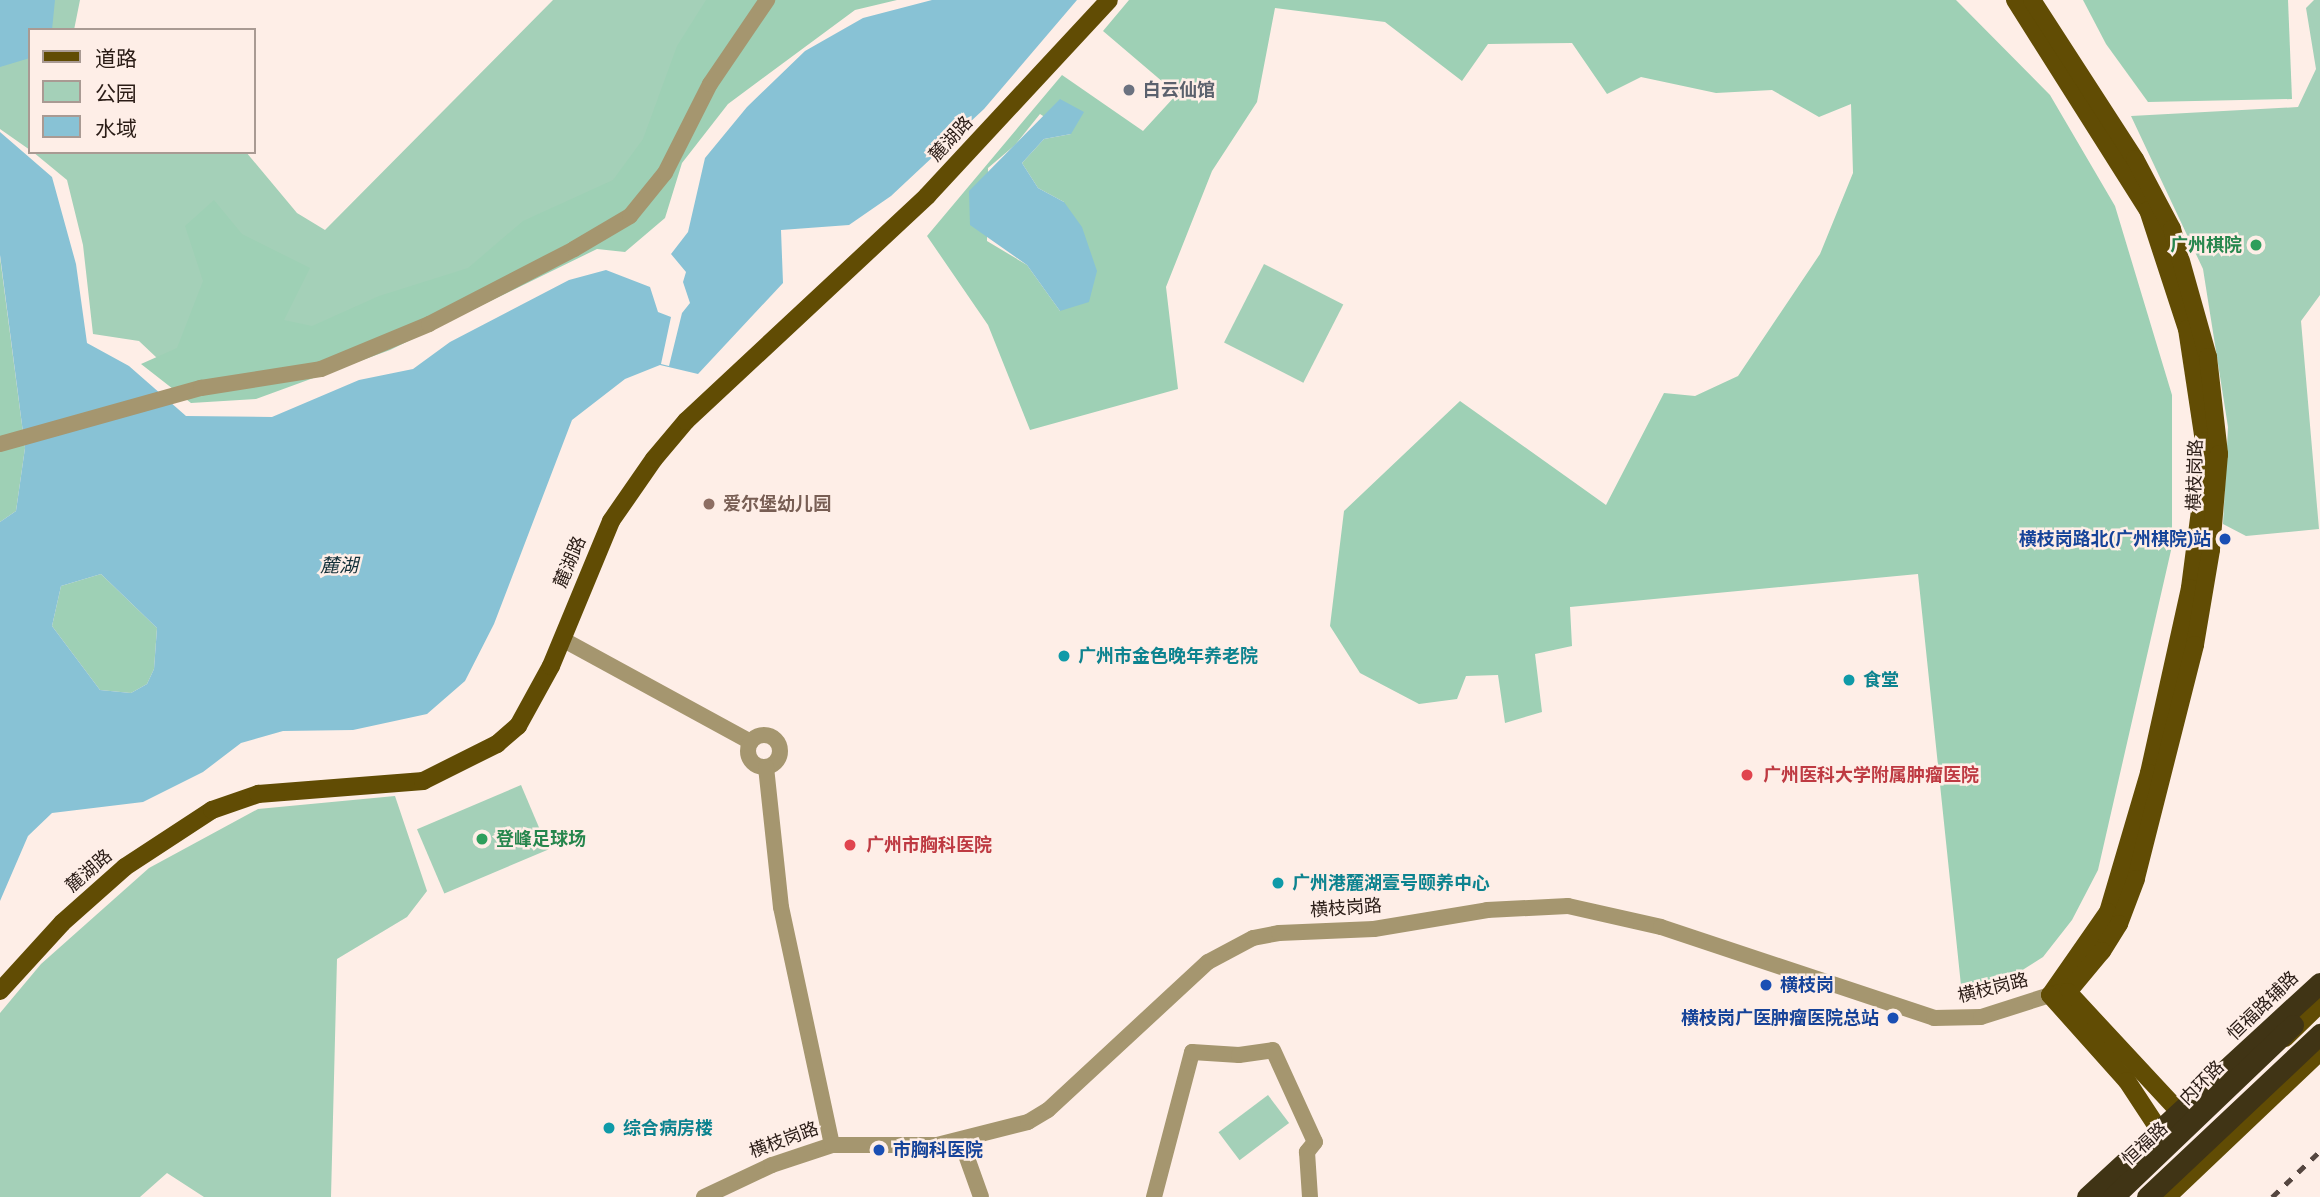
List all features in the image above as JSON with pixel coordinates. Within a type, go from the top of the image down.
[{"type":"highway","points":[[2087,1197],[2320,982]]},
{"type":"highway","name":"内环路","points":[[2115,1197],[2320,1002]]},
{"type":"highway","points":[[2145,1197],[2320,1033]]},
{"type":"main road","name":"麓湖路","points":[[0,991],[62,923],[125,867],[212,810],[258,794],[423,781],[497,744],[529,711],[611,521],[654,459],[686,421],[927,197],[1109,0]]},
{"type":"main road","name":"横枝岗路","points":[[2015,0],[2148,210],[2187,329],[2204,441],[2202,503],[2190,588],[2149,773],[2108,912],[2050,995]]},
{"type":"main road","name":"横枝岗路","points":[[2032,0],[2135,159],[2172,229],[2208,357],[2219,454],[2211,550],[2194,645],[2136,879],[2119,924],[2068,992],[2050,995]]},
{"type":"main road","name":"恒福路辅路","points":[[2074,1197],[2160,1131],[2320,982]]},
{"type":"main road","points":[[2068,992],[2194,1127]]},
{"type":"main road","points":[[2050,995],[2127,1081],[2172,1149]]},
{"type":"main road","name":"恒福路","points":[[2115,1197],[2172,1149],[2320,1002]]},
{"type":"main road","points":[[2167,1197],[2208,1149],[2320,1033]]},
{"type":"main road","points":[[2145,1197],[2208,1149],[2320,1052]]},
{"type":"street","points":[[1,444],[201,388],[321,369],[429,324],[630,216],[665,173],[710,84],[767,0]]},
{"type":"street","points":[[562,639],[751,742]]},
{"type":"street","points":[[751,742],[765,735],[778,742],[779,758],[766,767]]},
{"type":"street","points":[[751,742],[749,757],[766,767]]},
{"type":"street","points":[[766,767],[781,907],[832,1145]]},
{"type":"street","name":"横枝岗路","points":[[704,1197],[772,1165],[832,1145],[961,1142],[1002,1131],[1048,1110],[1208,962],[1242,942],[1279,933],[1374,929],[1487,910],[1568,906],[1661,927],[1934,1018],[1981,1017],[2050,995]]},
{"type":"street","points":[[1154,1197],[1192,1052],[1239,1055],[1273,1050],[1315,1142],[1307,1152],[1310,1197]]},
{"type":"street","points":[[961,1142],[981,1197]]},
{"type":"green space","points":[[0,0],[80,0],[74,28],[28,28],[28,149],[0,129]]},
{"type":"green space","points":[[553,0],[756,0],[657,171],[321,369],[175,375],[139,341],[93,334],[83,245],[67,180],[35,154],[248,154],[297,213],[325,230]]},
{"type":"green space","points":[[706,0],[897,0],[855,10],[728,104],[682,163],[665,218],[625,252],[597,249],[390,350],[256,399],[191,403],[141,364],[177,348],[203,281],[185,226],[214,200],[242,234],[310,268],[284,320],[312,326],[379,296],[468,268],[523,221],[613,180],[643,139],[677,46]]},
{"type":"green space","points":[[1129,0],[1956,0],[2050,95],[2115,206],[2172,395],[2172,546],[2098,870],[2072,920],[2043,957],[2005,981],[1962,995],[1918,574],[1570,607],[1572,646],[1535,654],[1542,712],[1505,723],[1498,675],[1466,676],[1457,699],[1419,704],[1360,673],[1330,626],[1344,511],[1460,401],[1606,505],[1664,393],[1695,396],[1738,376],[1820,254],[1853,173],[1851,104],[1819,117],[1772,90],[1716,93],[1641,77],[1607,94],[1572,43],[1488,44],[1462,81],[1385,22],[1275,8],[1257,102],[1212,171],[1166,287],[1178,389],[1030,430],[988,325],[927,236],[1062,75],[1143,131],[1177,94],[1103,31]],"holes":[[[1040,114],[1071,134],[1044,139],[1022,163],[1038,188],[1064,202],[1060,311],[1027,265],[987,241],[988,168],[1015,145]]]},
{"type":"green space","points":[[2083,0],[2288,0],[2292,99],[2148,102],[2106,44]]},
{"type":"green space","name":"广州棋院","points":[[2314,0],[2320,0],[2320,295],[2301,321],[2319,529],[2246,536],[2223,524],[2228,427],[2203,269],[2131,116],[2298,107],[2316,69],[2306,8]]},
{"type":"green space","points":[[0,257],[25,448],[16,511],[0,522]]},
{"type":"green space","points":[[1264,264],[1343,304],[1303,383],[1224,342]]},
{"type":"green space","points":[[101,574],[157,628],[154,669],[147,684],[131,693],[100,690],[52,626],[61,586]]},
{"type":"green space","name":"登峰足球场","points":[[521,785],[548,849],[444,894],[417,829]]},
{"type":"green space","points":[[395,796],[427,891],[407,917],[337,959],[331,1197],[204,1197],[167,1173],[140,1197],[0,1197],[0,1013],[41,964],[149,868],[258,809]]},
{"type":"green space","points":[[1268,1095],[1289,1123],[1240,1160],[1218,1132]]},
{"type":"water","points":[[0,0],[55,0],[52,28],[28,28],[28,59],[0,67]]},
{"type":"water","name":"麓湖","points":[[932,0],[1077,0],[984,109],[891,196],[849,225],[781,230],[783,283],[698,374],[660,365],[625,379],[572,420],[494,624],[465,681],[427,714],[353,730],[283,731],[241,743],[203,772],[143,802],[52,813],[28,836],[0,901],[0,522],[16,511],[25,448],[0,255],[0,132],[52,177],[76,264],[87,343],[129,366],[186,416],[272,417],[359,380],[413,369],[450,342],[569,280],[606,270],[650,287],[658,312],[671,317],[661,364],[669,366],[682,313],[690,303],[683,282],[686,272],[671,254],[688,232],[705,158],[747,107],[805,51],[863,18]],"holes":[[[101,574],[157,628],[154,669],[147,684],[131,693],[100,690],[52,626],[61,586]]]},
{"type":"water","points":[[1060,99],[1084,112],[1071,134],[1044,139],[1022,163],[1038,188],[1064,202],[1082,227],[1097,271],[1089,302],[1060,311],[1027,265],[970,225],[969,191]]},
{"type":"railway","points":[[2272,1197],[2320,1151]]},
{"type":"place","name":"白云仙馆","points":[[1129,90]]},
{"type":"place","name":"广州棋院","points":[[2256,245]]},
{"type":"place","name":"爱尔堡幼儿园","points":[[709,504]]},
{"type":"place","name":"横枝岗路北(广州棋院)站","points":[[2225,539]]},
{"type":"place","name":"广州市金色晚年养老院","points":[[1064,656]]},
{"type":"place","name":"食堂","points":[[1849,680]]},
{"type":"place","name":"广州医科大学附属肿瘤医院","points":[[1747,775]]},
{"type":"place","name":"登峰足球场","points":[[482,839]]},
{"type":"place","name":"广州市胸科医院","points":[[850,845]]},
{"type":"place","name":"广州港麓湖壹号颐养中心","points":[[1278,883]]},
{"type":"place","name":"横枝岗","points":[[1766,985]]},
{"type":"place","name":"横枝岗广医肿瘤医院总站","points":[[1893,1018]]},
{"type":"place","name":"综合病房楼","points":[[609,1128]]},
{"type":"place","name":"市胸科医院","points":[[879,1150]]}]
